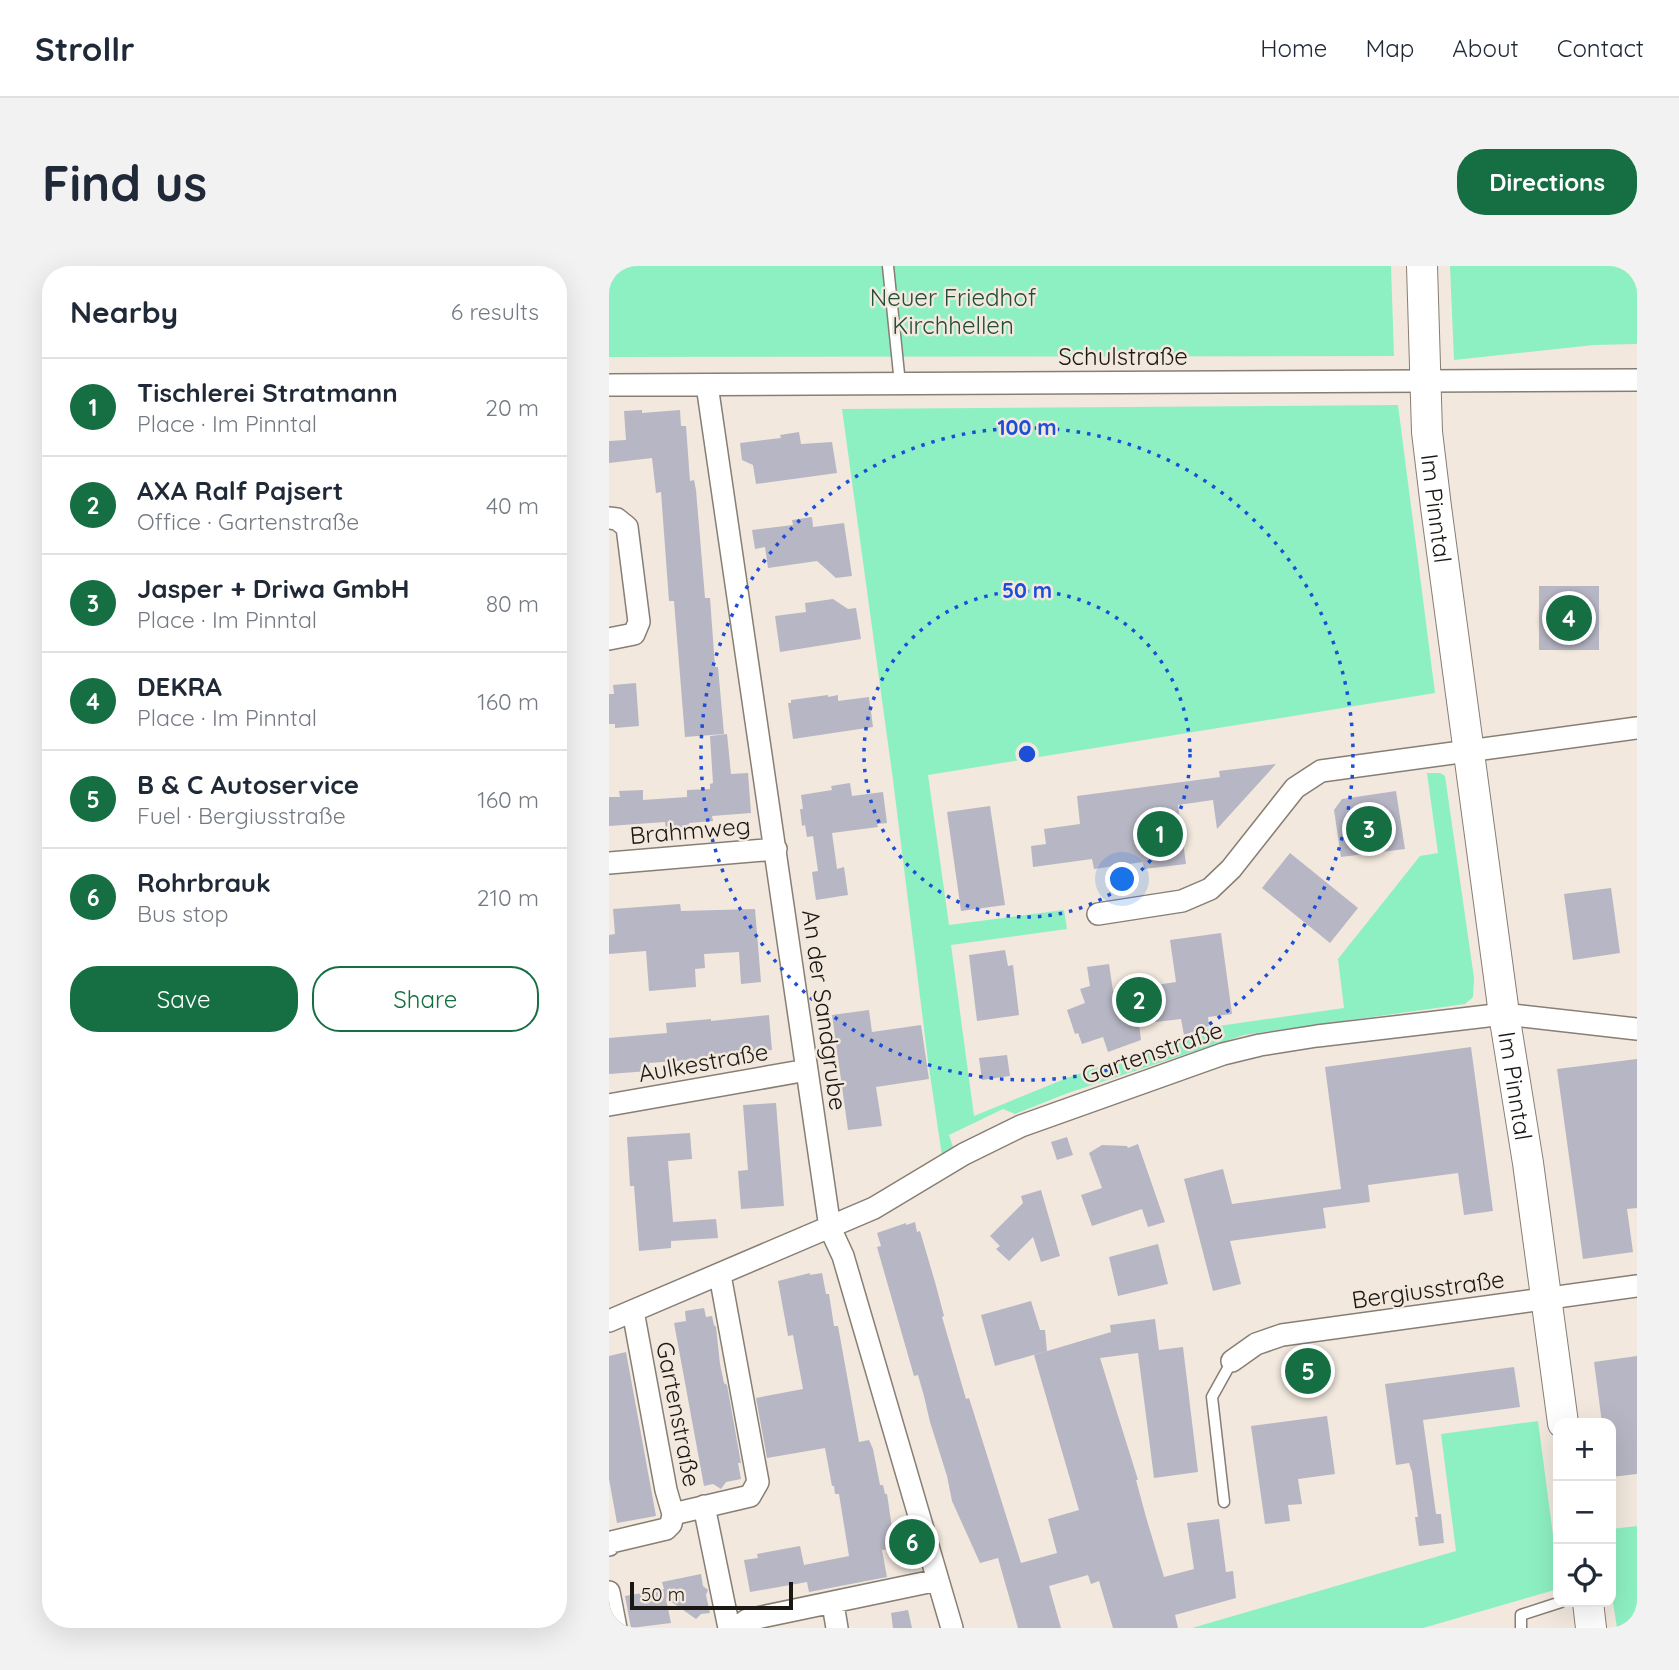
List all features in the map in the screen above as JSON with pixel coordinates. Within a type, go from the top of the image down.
[{"type":"main road","name":"Im Pinntal","points":[[1422,266],[1427,432],[1436,507],[1504,1014],[1562,1418]]},
{"type":"main road","points":[[1589,1607],[1591,1628]]},
{"type":"street","name":"Schulstraße","points":[[609,385],[1637,380]]},
{"type":"street","name":"An der Sandgrube","points":[[707,385],[830,1228],[843,1256],[952,1628]]},
{"type":"street","points":[[609,518],[617,519],[627,527],[639,622],[630,637],[609,639]]},
{"type":"street","points":[[1098,914],[1182,901],[1210,889],[1231,869],[1295,788],[1321,771],[1637,728]]},
{"type":"street","name":"Brahmweg","points":[[609,863],[776,849]]},
{"type":"street","name":"Gartenstraße","points":[[609,1321],[874,1208],[964,1154],[1021,1126],[1223,1054],[1317,1036],[1504,1014],[1637,1029]]},
{"type":"street","name":"Aulkestraße","points":[[609,1105],[807,1070]]},
{"type":"street","name":"Gartenstraße","points":[[633,1311],[666,1490],[673,1514],[750,1496],[758,1482],[720,1275]]},
{"type":"street","name":"Bergiusstraße","points":[[1232,1360],[1256,1345],[1282,1335],[1637,1286]]},
{"type":"street","points":[[704,1506],[729,1628]]},
{"type":"street","points":[[609,1545],[611,1542],[666,1529],[673,1514]]},
{"type":"street","points":[[736,1628],[747,1620],[938,1580]]},
{"type":"street","points":[[609,1592],[616,1628]]},
{"type":"street","points":[[833,1604],[837,1628]]},
{"type":"lane","points":[[888,266],[900,384]]},
{"type":"lane","points":[[1224,1502],[1212,1397],[1232,1360]]},
{"type":"lane","points":[[1521,1628],[1521,1615],[1553,1605]]},
{"type":"green space","name":"Neuer Friedhof Kirchhellen","points":[[609,266],[1391,266],[1394,356],[609,357]]},
{"type":"green space","points":[[1450,266],[1637,266],[1637,344],[1594,345],[1454,360]]},
{"type":"green space","name":"Neuer Friedhof Kirchhellen","points":[[1398,405],[1435,693],[928,775],[949,925],[1064,910],[1067,929],[951,945],[974,1116],[1067,1078],[1212,1027],[1344,1008],[1338,959],[1420,856],[1438,853],[1427,773],[1440,773],[1445,776],[1474,978],[1473,997],[1465,1004],[1244,1035],[1068,1093],[1015,1114],[1003,1109],[949,1135],[954,1150],[942,1156],[842,409]]},
{"type":"green space","points":[[1538,1421],[1553,1535],[1553,1590],[1423,1628],[1192,1628],[1456,1551],[1441,1434]]},
{"type":"green space","points":[[1637,1526],[1637,1628],[1617,1628],[1614,1607],[1616,1607],[1616,1528]]},
{"type":"building","points":[[642,410],[642,413],[680,410],[681,426],[686,426],[690,481],[694,480],[696,490],[705,598],[710,598],[724,734],[685,737],[674,601],[669,601],[661,492],[656,493],[652,458],[609,463],[609,441],[626,440],[624,411]]},
{"type":"building","points":[[799,432],[801,444],[832,442],[837,473],[756,484],[753,465],[742,460],[740,443],[781,438],[780,435]]},
{"type":"building","points":[[812,517],[813,527],[844,523],[852,576],[836,578],[817,561],[768,568],[765,547],[755,549],[752,530],[793,525],[792,520]]},
{"type":"building","points":[[1539,586],[1599,586],[1599,650],[1539,650]]},
{"type":"building","points":[[833,599],[848,609],[856,608],[861,639],[780,652],[775,616],[806,612],[805,603]]},
{"type":"building","points":[[636,683],[639,726],[615,728],[615,724],[609,724],[609,694],[614,694],[613,685]]},
{"type":"building","points":[[838,695],[838,701],[869,697],[873,727],[793,739],[788,703],[791,703],[791,700]]},
{"type":"building","points":[[727,734],[731,774],[748,773],[751,813],[712,816],[713,821],[689,823],[690,829],[666,831],[665,822],[609,826],[609,797],[620,797],[619,791],[643,790],[643,800],[687,797],[687,790],[710,789],[710,784],[713,783],[710,736]]},
{"type":"building","points":[[1276,764],[1217,829],[1213,800],[1178,805],[1186,864],[1144,869],[1143,862],[1094,869],[1092,859],[1033,867],[1031,846],[1046,844],[1044,829],[1080,824],[1077,796],[1220,777],[1219,771]]},
{"type":"building","points":[[850,783],[852,796],[883,792],[887,823],[877,824],[878,827],[832,833],[837,869],[844,867],[848,895],[816,900],[812,872],[818,871],[813,836],[807,837],[805,825],[802,826],[801,795],[832,790],[831,786]]},
{"type":"building","points":[[1396,791],[1405,849],[1341,857],[1334,810],[1342,799]]},
{"type":"building","points":[[990,806],[1005,905],[961,911],[947,812]]},
{"type":"building","points":[[1290,853],[1358,908],[1330,943],[1262,888]]},
{"type":"building","points":[[1611,888],[1620,953],[1573,960],[1564,894]]},
{"type":"building","points":[[680,904],[681,911],[755,909],[761,982],[741,984],[739,952],[704,954],[705,968],[695,969],[696,987],[649,991],[646,951],[609,954],[609,935],[615,934],[613,909]]},
{"type":"building","points":[[1221,933],[1232,1014],[1208,1017],[1209,1026],[1184,1035],[1181,1019],[1139,1024],[1141,1040],[1108,1052],[1103,1037],[1082,1044],[1078,1033],[1075,1034],[1067,1010],[1085,1003],[1080,989],[1090,986],[1087,967],[1109,964],[1113,991],[1176,982],[1170,940]]},
{"type":"building","points":[[1005,950],[1008,966],[1013,965],[1019,1015],[977,1021],[969,955]]},
{"type":"building","points":[[869,1010],[872,1032],[921,1025],[929,1079],[876,1087],[882,1126],[848,1130],[832,1015]]},
{"type":"building","points":[[769,1015],[772,1050],[714,1054],[714,1058],[649,1063],[649,1071],[609,1074],[609,1038],[667,1033],[666,1023]]},
{"type":"building","points":[[1471,1047],[1493,1211],[1464,1215],[1458,1173],[1368,1185],[1370,1202],[1323,1208],[1326,1228],[1230,1241],[1241,1284],[1213,1291],[1184,1179],[1223,1169],[1232,1204],[1341,1189],[1325,1067]]},
{"type":"building","points":[[1007,1055],[1010,1076],[982,1080],[979,1058]]},
{"type":"building","points":[[1637,1059],[1637,1208],[1627,1209],[1633,1252],[1583,1259],[1557,1069]]},
{"type":"building","points":[[776,1103],[784,1206],[741,1209],[738,1171],[748,1170],[743,1105]]},
{"type":"building","points":[[690,1133],[692,1159],[668,1161],[673,1222],[716,1219],[718,1238],[671,1241],[671,1248],[639,1251],[634,1186],[630,1186],[627,1137]]},
{"type":"building","points":[[1067,1137],[1073,1155],[1057,1160],[1051,1142]]},
{"type":"building","points":[[1138,1144],[1165,1222],[1148,1227],[1142,1209],[1092,1226],[1081,1195],[1102,1188],[1089,1153],[1102,1145],[1128,1148]]},
{"type":"building","points":[[1041,1190],[1060,1256],[1041,1262],[1033,1237],[1009,1261],[996,1249],[1000,1246],[990,1236],[1023,1203],[1021,1196]]},
{"type":"building","points":[[915,1222],[935,1282],[944,1316],[942,1317],[966,1399],[969,1398],[1021,1563],[1057,1553],[1048,1519],[1079,1510],[1034,1355],[1111,1332],[1110,1325],[1155,1319],[1159,1350],[1183,1347],[1198,1472],[1154,1478],[1138,1353],[1100,1358],[1138,1480],[1146,1517],[1164,1577],[1194,1569],[1187,1523],[1219,1519],[1226,1572],[1233,1571],[1236,1598],[1175,1615],[1178,1628],[1113,1628],[1099,1581],[1091,1584],[1088,1575],[1049,1586],[1061,1628],[1018,1628],[998,1558],[980,1563],[952,1501],[918,1375],[914,1376],[877,1247],[881,1246],[877,1233]]},
{"type":"building","points":[[1158,1244],[1168,1284],[1118,1296],[1109,1257]]},
{"type":"building","points":[[810,1273],[822,1273],[826,1294],[829,1294],[834,1326],[838,1326],[859,1442],[869,1440],[873,1449],[880,1485],[883,1485],[887,1494],[895,1548],[882,1550],[887,1577],[809,1592],[807,1582],[750,1592],[744,1560],[758,1558],[757,1554],[800,1546],[804,1565],[849,1556],[839,1494],[835,1494],[832,1486],[825,1448],[767,1458],[756,1398],[803,1389],[793,1335],[788,1336],[778,1281]]},
{"type":"building","points":[[1031,1301],[1040,1330],[1045,1330],[1047,1351],[995,1366],[981,1315]]},
{"type":"building","points":[[704,1308],[706,1317],[712,1316],[716,1327],[720,1364],[724,1383],[727,1385],[741,1463],[738,1463],[741,1479],[726,1482],[721,1489],[713,1484],[704,1486],[674,1323],[686,1321],[685,1311]]},
{"type":"building","points":[[626,1352],[656,1516],[617,1523],[609,1479],[609,1356]]},
{"type":"building","points":[[1637,1356],[1637,1474],[1616,1476],[1616,1418],[1601,1418],[1594,1362]]},
{"type":"building","points":[[1514,1367],[1520,1407],[1423,1420],[1436,1514],[1441,1514],[1444,1543],[1419,1546],[1412,1472],[1409,1463],[1396,1465],[1385,1384]]},
{"type":"building","points":[[1327,1416],[1335,1474],[1298,1479],[1302,1504],[1288,1505],[1290,1521],[1265,1524],[1251,1426]]},
{"type":"building","points":[[701,1574],[703,1586],[708,1590],[706,1595],[710,1613],[701,1614],[696,1619],[666,1598],[671,1623],[631,1628],[625,1596],[664,1589],[662,1582]]},
{"type":"building","points":[[908,1610],[912,1628],[893,1628],[891,1613]]},
{"type":"place","name":"DEKRA","points":[[1569,618]]},
{"type":"place","name":"Jasper + Driwa GmbH","points":[[1369,829]]},
{"type":"place","name":"Tischlerei Stratmann","points":[[1160,834]]},
{"type":"place","name":"AXA Ralf Pajsert","points":[[1139,1000]]},
{"type":"place","name":"B & C Autoservice","points":[[1308,1371]]},
{"type":"place","name":"Rohrbrauk","points":[[912,1542]]}]
